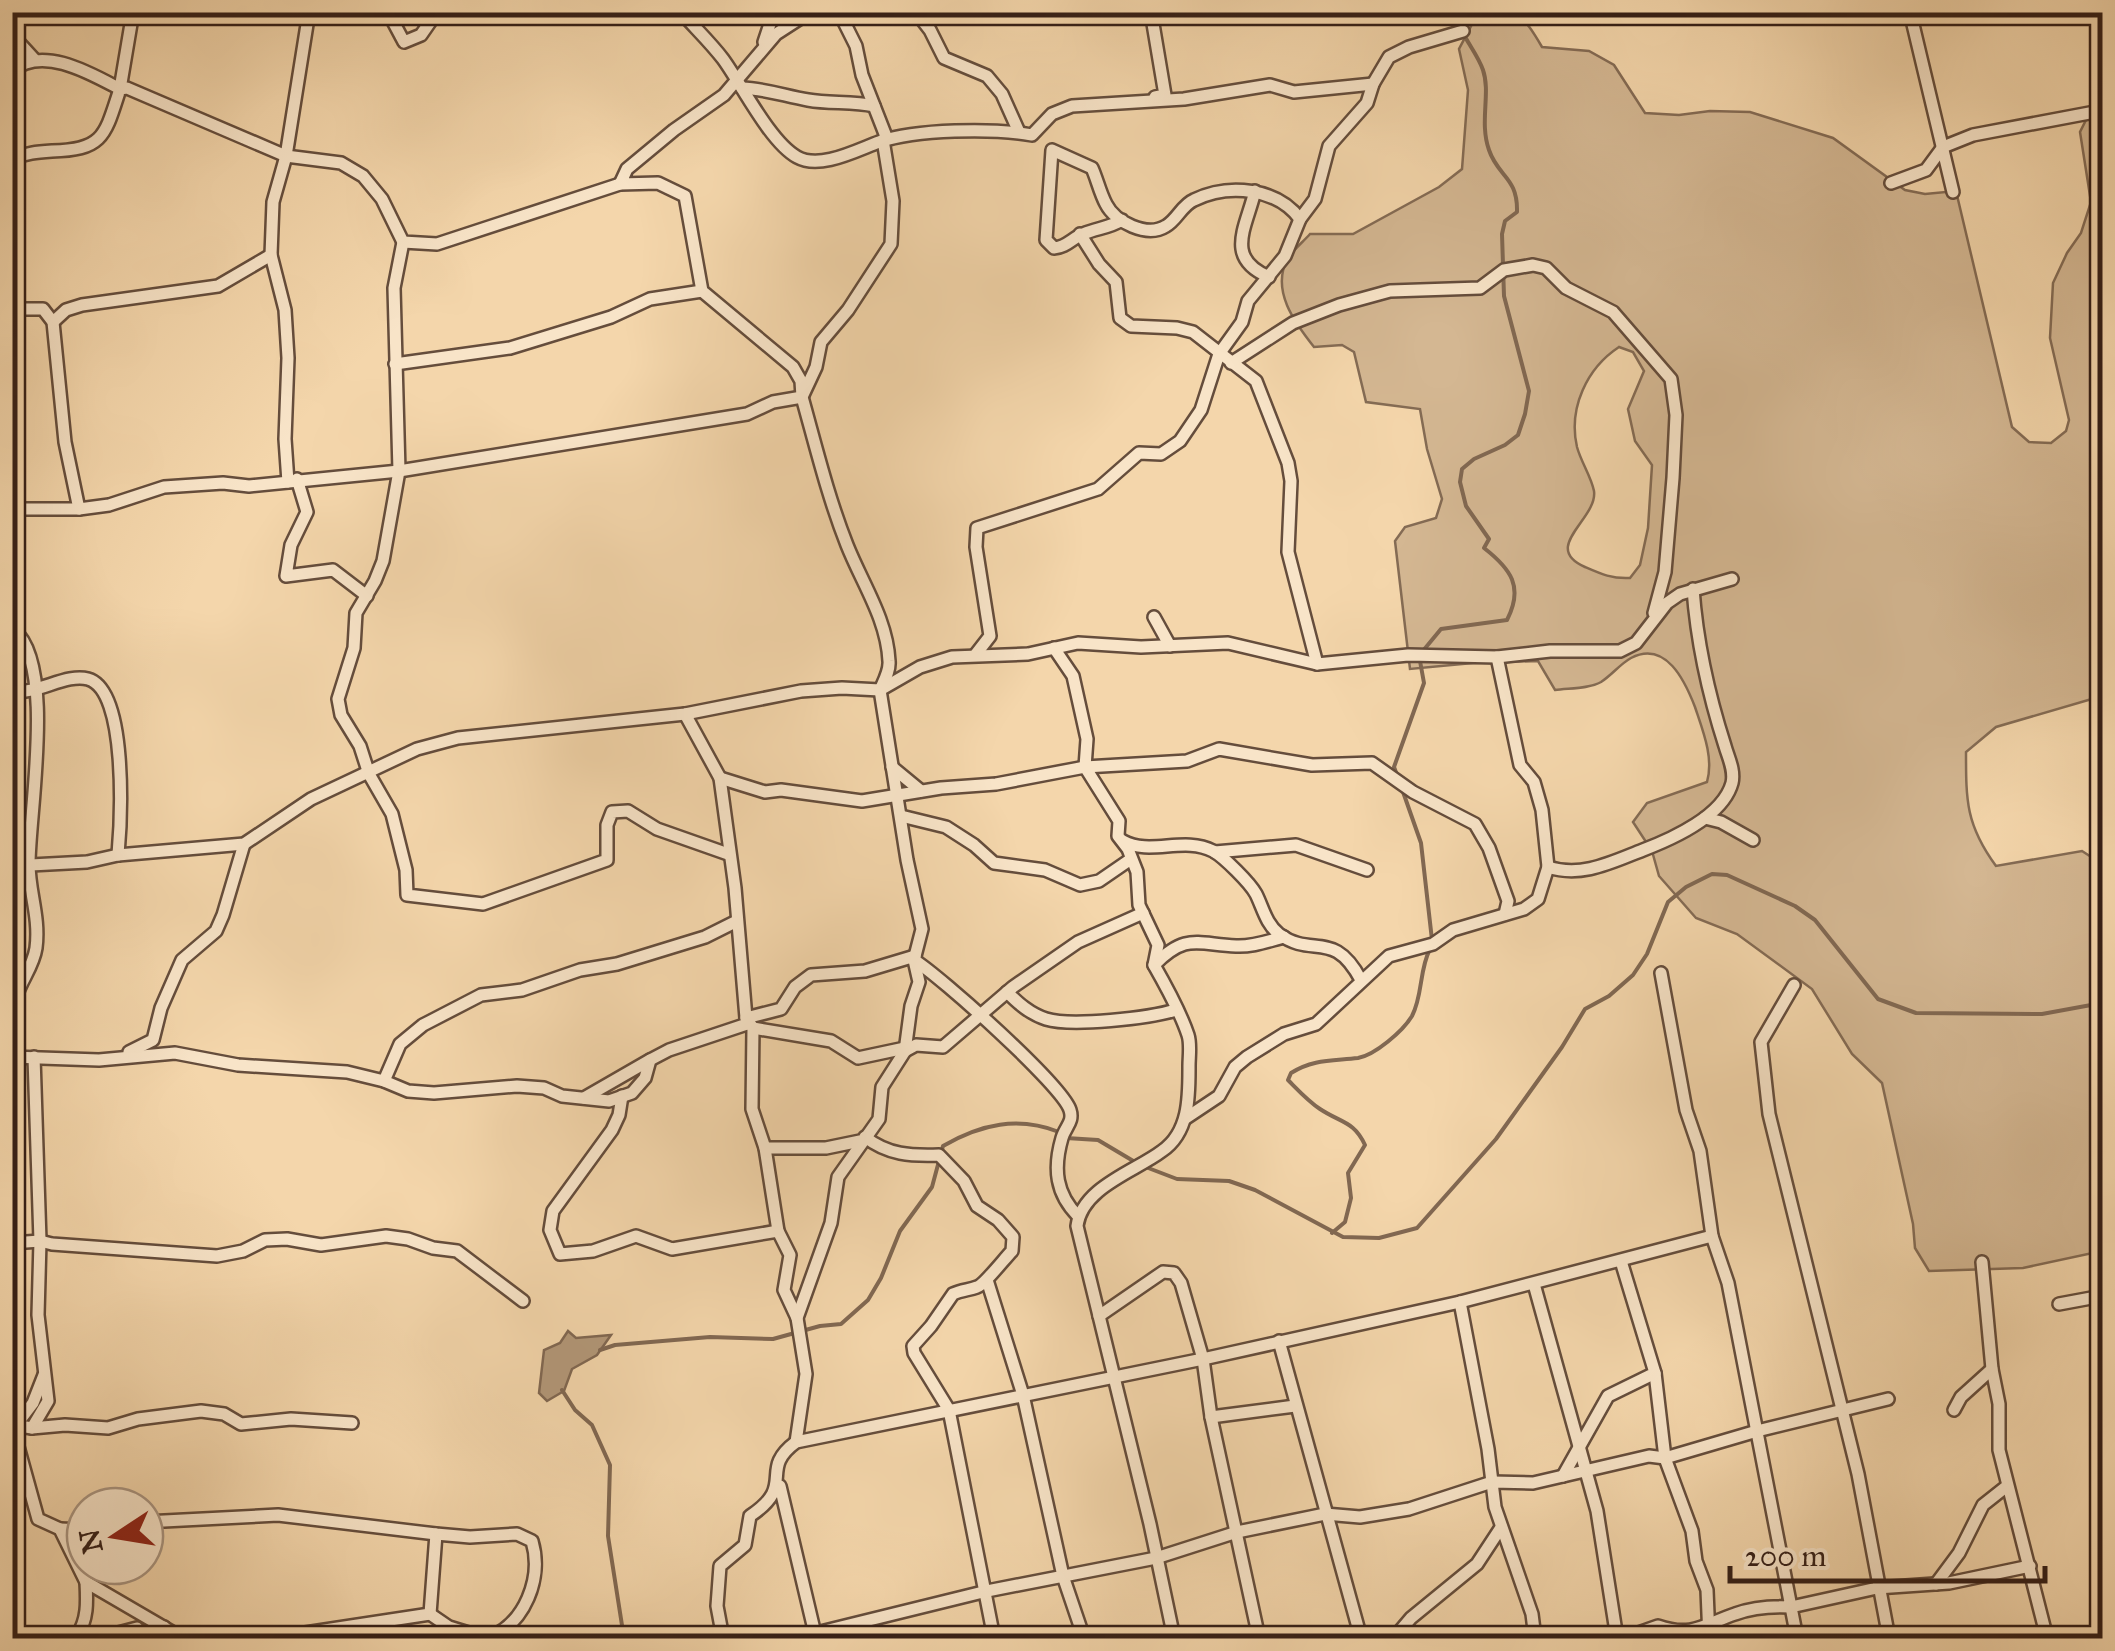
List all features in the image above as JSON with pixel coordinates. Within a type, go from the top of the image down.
[{"type":"street","points":[[12,159],[90,147],[100,139],[120,89],[133,12]]},
{"type":"street","points":[[309,12],[286,156],[273,202],[271,255],[286,310],[284,438],[292,480],[308,512],[291,544],[286,576],[333,570],[367,596]]},
{"type":"street","points":[[388,12],[404,42],[421,35],[437,12]]},
{"type":"street","points":[[682,12],[723,60],[763,121],[799,158],[816,160],[930,132],[1032,134],[1052,114],[1072,106],[1184,99],[1270,85],[1294,92],[1373,84]]},
{"type":"street","points":[[620,184],[627,169],[674,130],[740,85],[762,48],[770,12]]},
{"type":"street","points":[[762,48],[810,12]]},
{"type":"street","points":[[802,397],[816,366],[821,342],[848,310],[891,244],[893,201],[885,140],[856,46],[839,12]]},
{"type":"street","points":[[916,12],[944,58],[988,76],[1002,94],[1019,132]]},
{"type":"street","points":[[1052,114],[1165,96],[1151,12]]},
{"type":"street","points":[[1910,12],[1953,192]]},
{"type":"street","points":[[976,654],[990,636],[976,547],[977,528],[1098,489],[1140,453],[1161,454],[1180,441],[1201,410],[1218,354],[1242,322],[1248,301],[1285,256],[1300,219],[1316,199],[1329,146],[1367,104],[1373,84],[1389,58],[1409,47],[1463,31]]},
{"type":"street","points":[[12,35],[34,59]]},
{"type":"street","points":[[12,71],[34,59],[53,61],[286,156],[341,162],[363,176],[382,198],[403,242],[394,288],[399,470],[383,561],[356,613],[354,648],[338,699],[341,715],[392,814],[406,870],[407,895],[483,904],[608,860],[606,825],[612,812],[628,810],[657,829],[728,854]]},
{"type":"street","points":[[740,85],[812,101],[846,100],[874,106]]},
{"type":"street","points":[[1891,182],[1926,170],[1942,147],[1972,135],[2100,111]]},
{"type":"street","points":[[1122,220],[1107,229],[1080,234],[1063,248],[1054,248],[1046,240],[1052,150],[1092,168],[1107,207],[1122,220],[1146,231],[1166,227],[1190,201],[1228,190],[1255,191],[1290,206],[1300,219]]},
{"type":"street","points":[[403,242],[437,244],[620,184],[658,182],[684,196],[702,291],[793,367],[801,381],[802,397],[832,502],[885,635],[890,666],[880,690],[922,929],[914,958],[919,982],[905,1050],[886,1079],[879,1119],[838,1177],[830,1223],[797,1318]]},
{"type":"street","points":[[1255,191],[1240,241],[1251,269],[1269,277]]},
{"type":"street","points":[[1080,234],[1116,282],[1120,318],[1131,326],[1193,332],[1256,381],[1288,464],[1288,552],[1317,664]]},
{"type":"street","points":[[53,322],[66,310],[82,306],[218,286],[271,255]]},
{"type":"street","points":[[1231,363],[1293,323],[1339,305],[1390,292],[1480,288],[1504,270],[1532,265],[1546,268],[1566,288],[1613,312],[1671,379],[1676,416],[1668,547],[1662,590],[1650,623]]},
{"type":"street","points":[[395,364],[510,348],[611,318],[650,299],[702,291]]},
{"type":"street","points":[[12,308],[42,308],[53,322],[65,442],[78,509]]},
{"type":"street","points":[[12,508],[78,509],[109,505],[164,488],[399,470],[747,414],[773,402],[802,397]]},
{"type":"street","points":[[12,866],[87,862],[118,855],[244,844],[294,808],[417,749],[458,738],[685,714],[801,691],[880,690],[920,667],[976,654],[1005,656],[1078,642],[1142,647],[1228,643],[1317,664],[1408,655],[1496,657],[1550,651],[1620,651],[1636,643],[1668,603],[1693,589],[1732,580]]},
{"type":"street","points":[[1548,866],[1570,872],[1594,868],[1672,838],[1705,818],[1730,789],[1732,775],[1703,672],[1693,589]]},
{"type":"street","points":[[12,600],[12,668]]},
{"type":"street","points":[[1154,618],[1170,646]]},
{"type":"street","points":[[12,1044],[16,996],[29,974],[36,947],[36,905],[28,865],[38,736],[36,691],[26,644],[14,630]]},
{"type":"street","points":[[1054,648],[1073,676],[1087,738],[1086,766],[1119,821],[1118,836],[1137,872],[1142,913],[1158,945],[1154,964],[1190,1041],[1189,1106],[1177,1135],[1163,1151],[1106,1186],[1078,1216],[1077,1226],[1174,1638]]},
{"type":"street","points":[[1181,1122],[1219,1096],[1235,1067],[1247,1057],[1284,1034],[1316,1024],[1389,956],[1433,944],[1453,930],[1524,909],[1538,899],[1548,866],[1542,810],[1534,782],[1524,772],[1518,757],[1496,657]]},
{"type":"street","points":[[12,692],[36,691],[76,678],[92,679],[105,690],[118,738],[118,855]]},
{"type":"street","points":[[685,714],[720,778],[749,1023],[752,1110],[765,1148],[778,1231],[790,1255],[784,1290],[797,1318],[806,1374],[796,1442]]},
{"type":"street","points":[[720,778],[765,792],[845,800],[996,784],[1086,766],[1186,762],[1219,749],[1312,765],[1372,763],[1413,792],[1475,824],[1489,848],[1508,901],[1504,914]]},
{"type":"street","points":[[892,767],[921,790]]},
{"type":"street","points":[[901,816],[946,827],[994,862],[1045,870],[1080,885],[1099,881],[1131,859]]},
{"type":"street","points":[[1705,818],[1753,840]]},
{"type":"street","points":[[1118,836],[1132,846],[1186,844],[1214,852],[1296,845],[1367,870]]},
{"type":"street","points":[[115,1057],[153,1040],[161,1008],[182,960],[216,931],[244,844]]},
{"type":"street","points":[[1214,852],[1250,884],[1268,920],[1284,938]]},
{"type":"street","points":[[749,1023],[831,1041],[858,1058],[916,1045],[943,1047],[978,1014],[1078,942],[1142,913]]},
{"type":"street","points":[[384,1081],[400,1044],[423,1025],[480,995],[522,990],[580,970],[616,964],[704,937],[736,922]]},
{"type":"street","points":[[1154,964],[1184,942],[1234,946],[1284,938],[1340,952],[1349,958],[1361,980]]},
{"type":"street","points":[[914,958],[1048,1078],[1072,1112],[1063,1134],[1056,1173],[1064,1202],[1078,1216]]},
{"type":"street","points":[[584,1098],[670,1050],[781,1009],[795,987],[811,975],[865,971],[914,958]]},
{"type":"street","points":[[1661,974],[1686,1110],[1700,1152],[1712,1236],[1728,1282],[1798,1638]]},
{"type":"street","points":[[1794,984],[1761,1042],[1767,1099],[1858,1474],[1888,1638]]},
{"type":"street","points":[[1007,992],[1031,1012],[1056,1021],[1150,1018],[1176,1010]]},
{"type":"street","points":[[12,1057],[79,1061],[175,1053],[238,1065],[317,1068],[384,1081],[408,1091],[434,1093],[517,1086],[609,1101],[632,1093],[645,1078],[650,1060]]},
{"type":"street","points":[[32,1428],[48,1401],[38,1315],[40,1240],[34,1057]]},
{"type":"street","points":[[622,1096],[612,1130],[553,1211],[550,1230],[560,1254],[593,1251],[636,1236],[672,1249],[778,1231]]},
{"type":"street","points":[[765,1148],[826,1148],[864,1139],[883,1150],[914,1156],[938,1154],[964,1181],[977,1206],[1010,1231],[1012,1251],[977,1288],[953,1294],[913,1346],[949,1410],[994,1638]]},
{"type":"street","points":[[12,1243],[40,1240],[218,1256],[243,1251],[265,1240],[321,1244],[386,1236],[457,1251],[523,1301]]},
{"type":"street","points":[[724,1638],[717,1606],[720,1566],[745,1545],[750,1516],[774,1496],[778,1486],[775,1467],[782,1452],[796,1442],[1460,1302],[1712,1236]]},
{"type":"street","points":[[1621,1261],[1655,1373],[1665,1458],[1692,1532],[1696,1561],[1707,1590],[1708,1633]]},
{"type":"street","points":[[1982,1262],[1999,1404],[1999,1450],[2047,1638]]},
{"type":"street","points":[[1099,1316],[1163,1272],[1174,1273],[1181,1283],[1203,1359],[1259,1638]]},
{"type":"street","points":[[987,1280],[1023,1395],[1064,1576],[1084,1638]]},
{"type":"street","points":[[1534,1284],[1588,1471],[1620,1638],[1658,1626],[1672,1631],[1708,1633],[1731,1614],[1765,1605],[1791,1607],[1877,1588],[1936,1584],[2030,1566]]},
{"type":"street","points":[[2059,1304],[2102,1296]]},
{"type":"street","points":[[1460,1302],[1500,1529],[1532,1614],[1534,1638]]},
{"type":"street","points":[[1279,1341],[1361,1638]]},
{"type":"street","points":[[1954,1410],[1992,1369]]},
{"type":"street","points":[[1563,1476],[1608,1396],[1655,1373]]},
{"type":"street","points":[[14,1425],[33,1403],[44,1374]]},
{"type":"street","points":[[796,1638],[987,1591],[1156,1558],[1237,1532],[1325,1514],[1360,1517],[1409,1509],[1492,1482],[1533,1482],[1649,1456],[1665,1458],[1888,1399]]},
{"type":"street","points":[[1212,1417],[1295,1406]]},
{"type":"street","points":[[14,1425],[108,1428],[138,1418],[201,1410],[224,1414],[241,1424],[291,1419],[352,1423]]},
{"type":"street","points":[[14,1425],[38,1520],[65,1529]]},
{"type":"street","points":[[775,1467],[816,1636]]},
{"type":"street","points":[[1936,1584],[1959,1553],[1983,1505],[2007,1486]]},
{"type":"street","points":[[165,1521],[278,1515],[470,1537],[516,1534],[532,1541],[537,1559],[530,1597],[507,1631],[487,1638],[450,1627],[430,1614],[272,1638]]},
{"type":"street","points":[[60,1529],[65,1539]]},
{"type":"street","points":[[1394,1638],[1411,1618],[1477,1564],[1500,1529]]},
{"type":"street","points":[[430,1614],[436,1534]]},
{"type":"street","points":[[77,1636],[84,1626],[86,1586]]},
{"type":"street","points":[[93,1586],[182,1638]]},
{"type":"street","points":[[129,1608],[138,1636],[164,1628]]},
{"type":"street","points":[[29,1638],[99,1638],[138,1633]]},
{"type":"shaded area","points":[[1478,13],[1518,16],[1542,47],[1589,51],[1614,65],[1645,113],[1750,112],[1833,138],[1905,190],[1925,194],[1956,191],[2012,427],[2029,442],[2051,443],[2066,431],[2069,420],[2050,338],[2053,283],[2081,233],[2091,202],[2080,132],[2102,88],[2102,696],[1996,727],[1966,752],[1966,785],[1973,825],[1996,866],[2082,851],[2102,864],[2102,1251],[2023,1268],[1929,1271],[1915,1248],[1882,1083],[1852,1054],[1812,989],[1737,934],[1696,918],[1659,876],[1652,851],[1633,822],[1647,803],[1707,782],[1709,773],[1707,744],[1695,707],[1680,675],[1664,659],[1643,654],[1627,660],[1596,684],[1555,690],[1538,661],[1410,669],[1395,541],[1405,527],[1436,518],[1442,499],[1420,409],[1366,402],[1354,352],[1342,345],[1314,347],[1287,306],[1282,282],[1288,258],[1310,234],[1353,234],[1439,187],[1462,169],[1468,90],[1459,49]],"holes":[[[1619,347],[1633,352],[1644,371],[1628,409],[1635,441],[1652,465],[1648,528],[1640,565],[1630,578],[1624,578],[1585,567],[1568,551],[1569,542],[1593,501],[1594,491],[1577,447],[1578,404],[1589,378],[1608,356]]]},
{"type":"shaded area","points":[[568,1331],[576,1338],[611,1335],[597,1355],[572,1369],[564,1391],[547,1401],[539,1393],[544,1350],[560,1343]]},
{"type":"waterway","points":[[1453,12],[1459,27]]},
{"type":"waterway","points":[[1422,652],[1441,629],[1507,620],[1512,608],[1512,580],[1484,548],[1489,539],[1466,506],[1460,482],[1462,469],[1474,459],[1518,435],[1529,391],[1504,296],[1502,234],[1505,221],[1517,212],[1516,200],[1511,184],[1489,150],[1485,79],[1464,35]]},
{"type":"waterway","points":[[1397,775],[1394,767],[1424,683],[1420,661]]},
{"type":"waterway","points":[[1402,789],[1421,843],[1432,940]]},
{"type":"waterway","points":[[1143,1166],[1177,1179],[1229,1181],[1255,1190],[1343,1237],[1379,1238],[1417,1228],[1496,1139],[1585,1009],[1609,996],[1633,975],[1647,954],[1668,902],[1712,874],[1727,875],[1795,906],[1815,920],[1878,999],[1916,1013],[2042,1014],[2102,1003]]},
{"type":"waterway","points":[[1332,1233],[1345,1222],[1351,1198],[1348,1173],[1365,1145],[1351,1127],[1316,1106],[1288,1080],[1291,1073],[1307,1065],[1365,1056],[1395,1035],[1412,1016],[1430,949]]},
{"type":"waterway","points":[[600,1350],[615,1345],[710,1337],[773,1339],[841,1324],[868,1300],[881,1278],[900,1231],[932,1187],[943,1146],[971,1132],[1000,1125],[1029,1124],[1059,1132]]},
{"type":"waterway","points":[[1066,1138],[1098,1140],[1135,1162]]},
{"type":"waterway","points":[[562,1390],[575,1410],[592,1425],[610,1465],[608,1536],[624,1638]]}]
